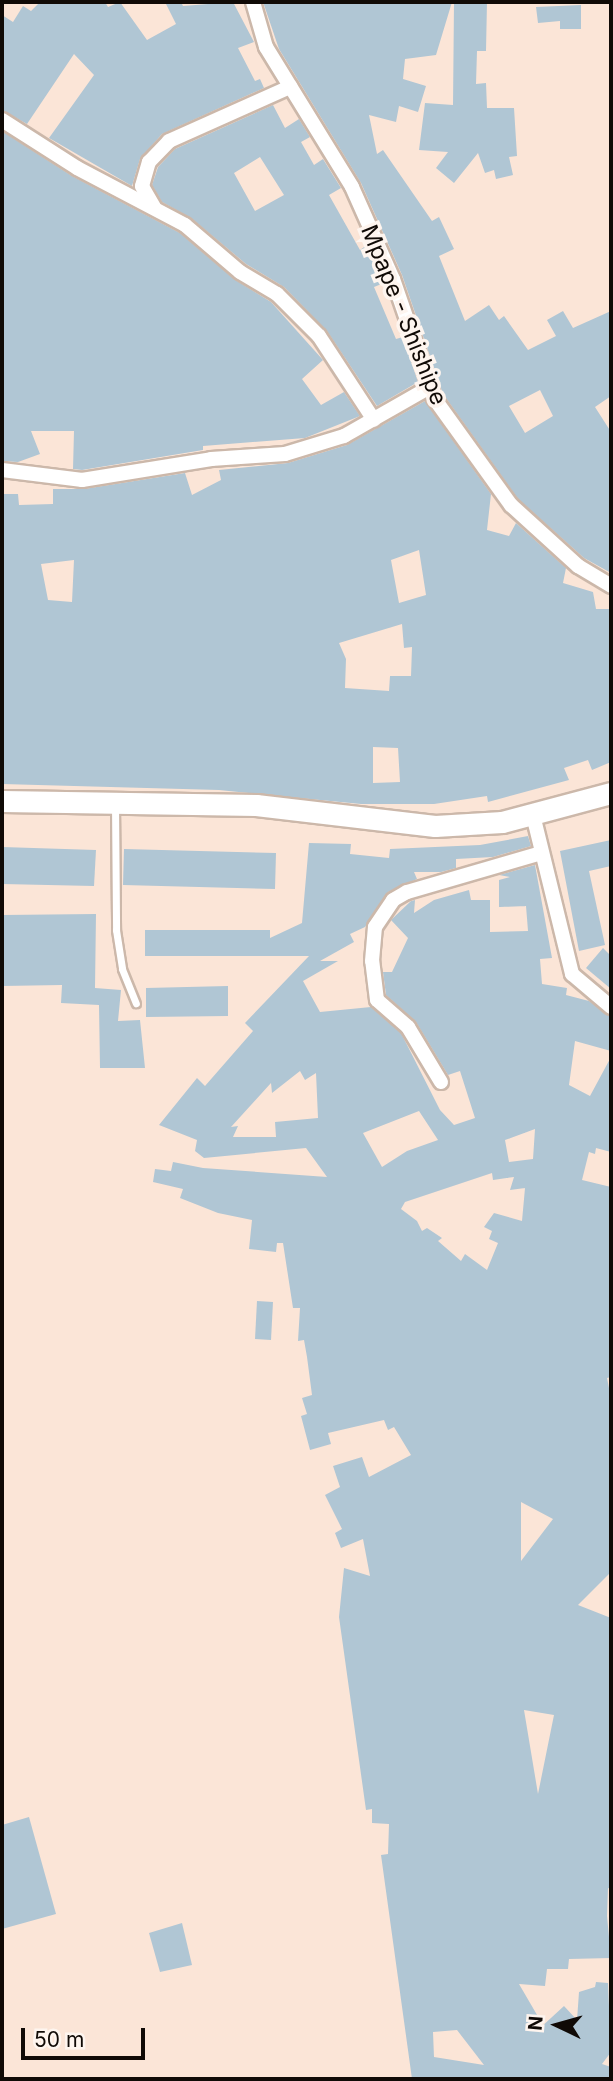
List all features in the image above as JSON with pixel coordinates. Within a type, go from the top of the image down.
[{"type":"street","name":"Mpape - Shishipe","points":[[253,2],[266,47],[352,187],[393,279],[430,387],[481,468],[511,505],[578,566],[611,586]]},
{"type":"street","points":[[153,206],[142,186],[149,162],[169,141],[290,88]]},
{"type":"street","points":[[2,120],[76,168],[185,225],[240,272],[293,308],[319,336],[374,420]]},
{"type":"street","points":[[2,470],[82,480],[114,478],[211,459],[299,451],[374,420],[430,387]]},
{"type":"street","points":[[2,801],[256,805],[435,827],[533,815],[611,793]]},
{"type":"street","points":[[533,815],[572,974],[611,1007]]},
{"type":"street","points":[[441,1082],[408,1027],[377,1000],[372,961],[375,927],[393,900],[407,892],[541,853]]},
{"type":"lane","points":[[115,803],[116,930],[122,969],[136,1003]]},
{"type":"building","points":[[40,2],[105,2],[108,7],[120,2],[147,40],[176,24],[165,2],[181,2],[183,6],[233,2],[254,42],[238,48],[255,81],[260,79],[264,88],[162,134],[140,159],[132,186],[49,138],[94,75],[74,54],[27,124],[2,110],[2,15],[13,22],[23,6],[31,11]]},
{"type":"building","points":[[263,2],[452,2],[436,55],[405,59],[403,79],[426,86],[418,112],[399,106],[396,122],[369,115],[377,154],[383,150],[432,221],[439,217],[454,249],[439,256],[465,321],[489,305],[499,320],[504,316],[528,350],[556,336],[547,320],[563,311],[573,328],[611,311],[611,396],[595,407],[611,432],[611,573],[584,558],[518,499],[443,394],[402,275],[361,183],[279,49]],"holes":[[[540,390],[553,416],[525,433],[509,406]]]},
{"type":"building","points":[[454,2],[487,2],[486,51],[477,51],[476,84],[486,83],[487,108],[514,108],[517,156],[509,157],[513,175],[496,179],[494,170],[485,173],[478,153],[454,183],[436,168],[448,152],[419,150],[425,103],[453,105]]},
{"type":"building","points":[[581,5],[581,29],[560,29],[560,21],[538,23],[536,7]]},
{"type":"building","points":[[273,105],[285,128],[299,119],[310,137],[301,142],[314,165],[323,159],[341,188],[329,195],[360,250],[367,245],[384,283],[374,287],[396,339],[403,337],[418,382],[377,406],[327,331],[284,287],[246,264],[191,218],[162,202],[152,185],[158,167],[175,149]],"holes":[[[260,157],[284,195],[255,211],[234,173]]]},
{"type":"building","points":[[2,131],[72,176],[180,233],[234,279],[271,302],[323,360],[302,379],[321,405],[344,392],[360,416],[305,438],[203,446],[203,450],[82,470],[73,469],[74,431],[31,431],[40,454],[18,462],[2,461]]},
{"type":"building","points":[[425,401],[491,494],[487,530],[509,536],[516,523],[566,568],[563,583],[593,592],[596,609],[611,609],[611,762],[592,770],[588,760],[564,768],[569,780],[488,802],[487,796],[434,804],[361,804],[219,790],[2,784],[4,494],[18,494],[19,505],[53,504],[53,489],[84,489],[185,473],[192,495],[221,480],[219,470],[288,463],[347,445]],"holes":[[[419,550],[426,595],[399,603],[391,560]],[[74,560],[72,602],[48,600],[41,564]],[[402,624],[404,648],[412,647],[411,676],[390,676],[389,691],[345,688],[346,659],[339,643]],[[373,747],[398,748],[400,782],[373,783]]]},
{"type":"building","points":[[528,836],[531,846],[493,857],[456,859],[456,868],[441,872],[414,872],[417,879],[388,892],[365,927],[350,934],[354,942],[320,961],[338,961],[303,981],[320,1012],[371,1007],[401,1033],[440,1110],[454,1125],[475,1118],[460,1071],[448,1075],[416,1022],[386,995],[383,972],[392,972],[408,938],[391,920],[411,901],[415,900],[414,913],[434,900],[469,890],[471,900],[490,900],[490,932],[528,931],[526,906],[499,907],[499,880],[510,877],[499,875],[535,865],[552,958],[540,959],[542,984],[567,988],[566,995],[589,1001],[611,1016],[611,1051],[575,1041],[569,1085],[590,1096],[611,1057],[611,1152],[596,1148],[595,1154],[589,1152],[582,1180],[611,1187],[611,1377],[607,1378],[611,1398],[611,1572],[578,1605],[611,1618],[611,1889],[608,1888],[607,1916],[611,1958],[569,1959],[568,1969],[547,1969],[545,1986],[519,1984],[540,2020],[539,2029],[564,2006],[577,2020],[579,1992],[595,1987],[596,1982],[608,1983],[611,2052],[602,2064],[611,2067],[611,2079],[412,2079],[381,1855],[388,1854],[389,1824],[372,1823],[372,1809],[366,1810],[339,1617],[344,1568],[370,1576],[363,1539],[341,1548],[335,1533],[342,1529],[325,1495],[340,1487],[333,1466],[362,1457],[369,1477],[411,1455],[394,1427],[388,1430],[384,1420],[328,1433],[331,1444],[310,1450],[301,1416],[307,1414],[302,1398],[312,1395],[304,1340],[298,1341],[300,1308],[293,1308],[283,1243],[277,1243],[276,1252],[249,1249],[252,1220],[218,1213],[180,1198],[183,1189],[153,1182],[155,1169],[171,1171],[173,1162],[203,1168],[327,1177],[306,1148],[204,1158],[195,1151],[197,1140],[159,1125],[197,1078],[205,1086],[253,1031],[245,1023],[309,956],[145,956],[145,930],[270,930],[270,938],[302,923],[309,843],[351,844],[350,854],[389,858],[390,849],[480,845]],"holes":[[[300,1071],[305,1080],[316,1073],[318,1118],[275,1122],[276,1137],[233,1137],[238,1126],[231,1127],[271,1083],[272,1093]],[[419,1111],[438,1140],[407,1151],[382,1167],[363,1133]],[[535,1129],[533,1159],[509,1162],[505,1140]],[[492,1173],[493,1180],[514,1177],[510,1190],[525,1188],[522,1221],[494,1213],[484,1227],[492,1231],[489,1239],[498,1243],[487,1270],[465,1254],[461,1261],[438,1241],[442,1238],[427,1228],[422,1231],[417,1221],[401,1209],[405,1202]],[[521,1502],[553,1519],[521,1561]],[[524,1710],[554,1715],[538,1794]],[[457,2030],[484,2065],[434,2057],[433,2032]]]},
{"type":"building","points":[[611,840],[611,866],[589,871],[605,945],[579,951],[560,851]]},
{"type":"building","points":[[2,847],[96,850],[94,886],[2,884]]},
{"type":"building","points":[[124,849],[276,853],[275,889],[123,885]]},
{"type":"building","points":[[96,914],[95,988],[121,990],[118,1021],[140,1020],[145,1068],[100,1068],[99,1005],[61,1003],[62,985],[2,986],[2,915]]},
{"type":"building","points":[[603,948],[611,956],[611,989],[586,968]]},
{"type":"building","points":[[228,986],[228,1016],[146,1017],[146,988]]},
{"type":"building","points":[[257,1301],[273,1302],[271,1340],[255,1339]]},
{"type":"building","points":[[29,1817],[56,1914],[2,1929],[2,1825]]},
{"type":"building","points":[[182,1923],[192,1965],[160,1972],[149,1933]]}]
